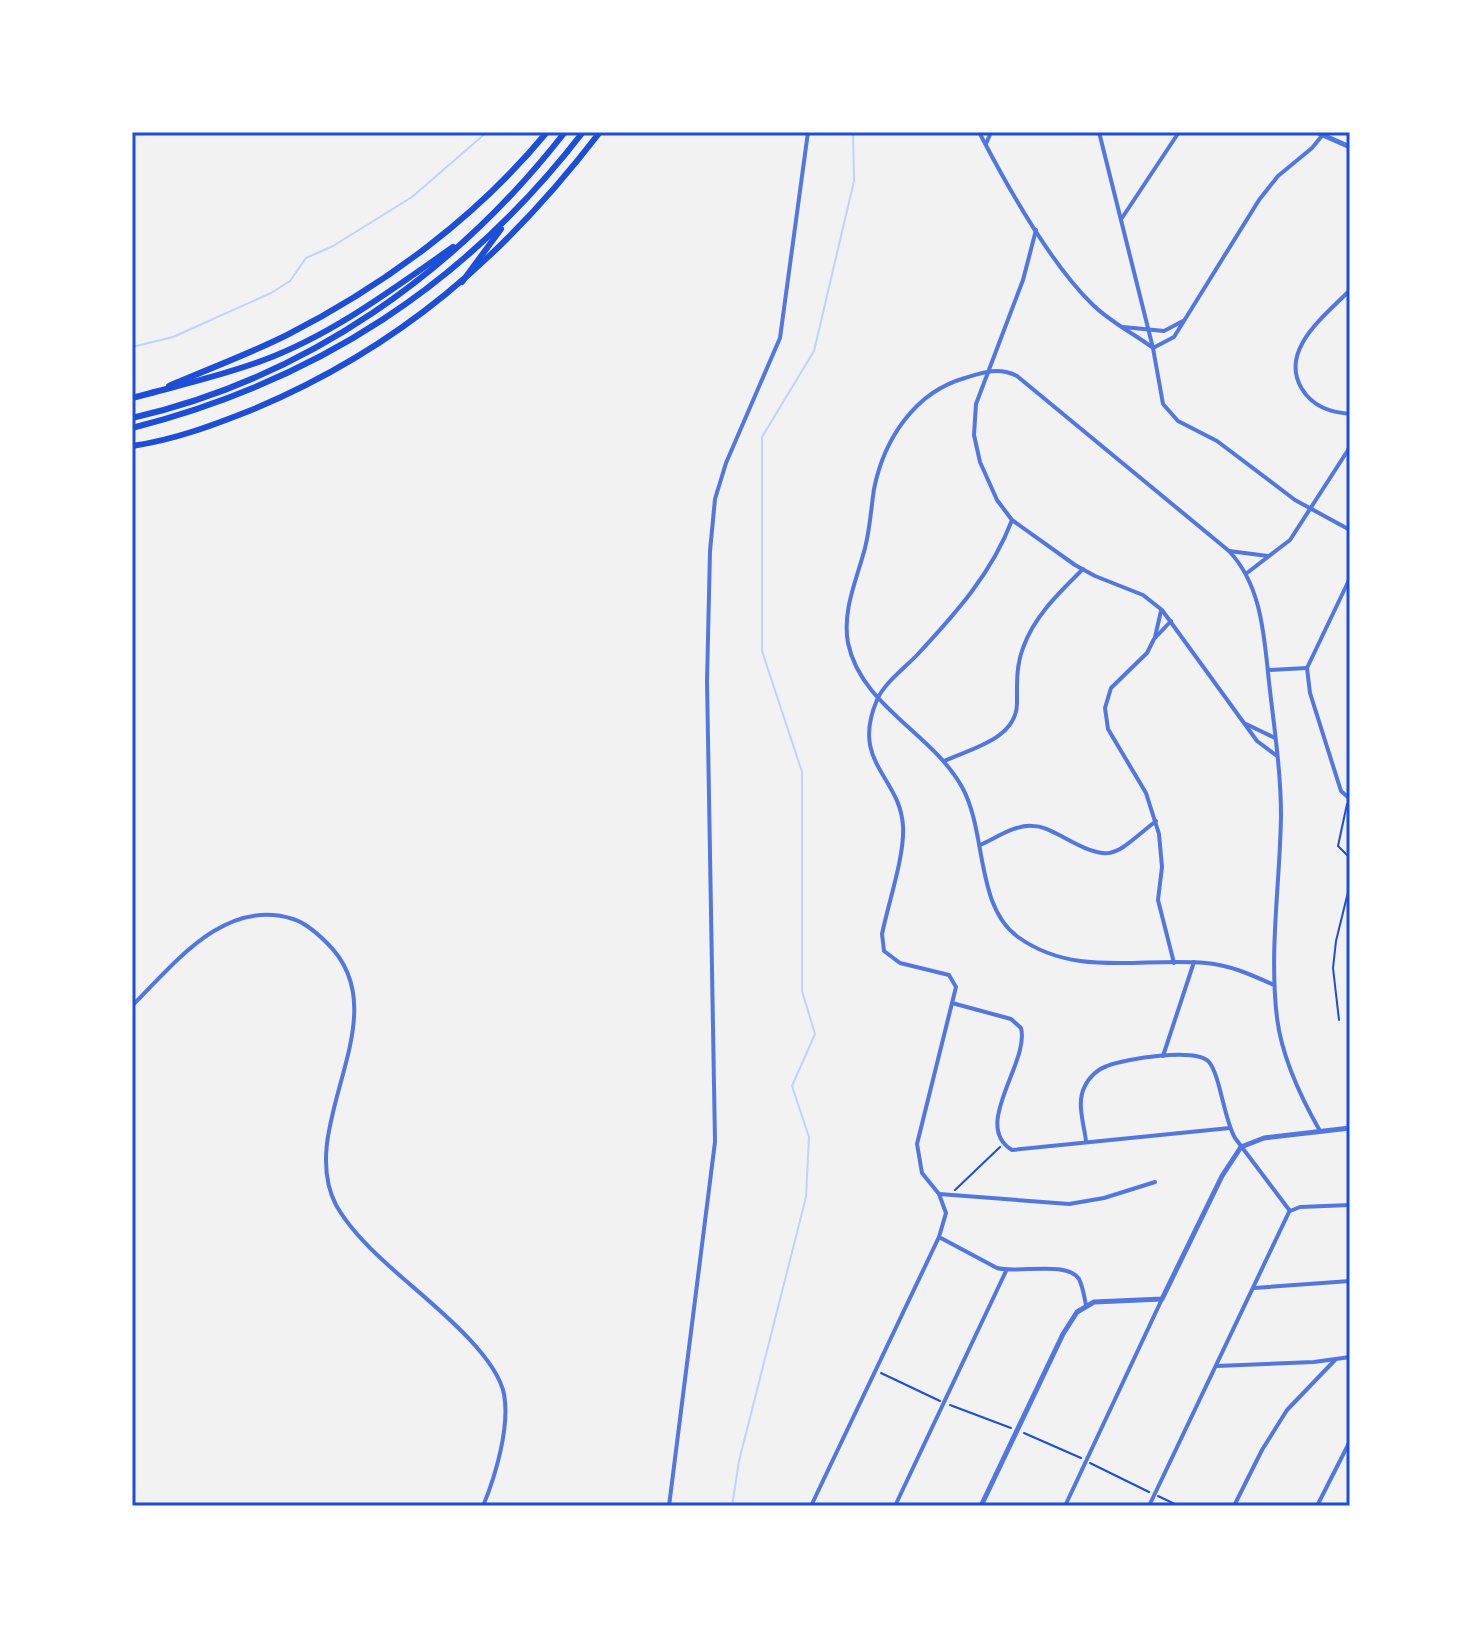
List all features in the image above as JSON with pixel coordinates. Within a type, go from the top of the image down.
[{"type":"main road","points":[[151,393],[286,335],[368,288],[407,262],[462,217],[516,167],[547,132]]},
{"type":"main road","points":[[132,418],[222,391],[298,358],[388,304],[426,276],[473,233],[565,132]]},
{"type":"main road","points":[[462,282],[507,220],[583,132]]},
{"type":"main road","points":[[132,446],[219,423],[332,373],[407,325],[462,282],[532,216],[600,132]]},
{"type":"main road","points":[[132,428],[206,407],[266,384],[323,357],[417,297],[507,220]]},
{"type":"main road","points":[[132,398],[253,364],[317,336],[381,298],[473,233]]},
{"type":"street","points":[[669,1506],[715,1142],[707,681],[710,551],[715,499],[726,463],[780,338],[808,132]]},
{"type":"street","points":[[979,132],[1036,230],[1073,284],[1100,311],[1153,348]]},
{"type":"street","points":[[986,144],[991,132]]},
{"type":"street","points":[[1099,132],[1153,348],[1163,404],[1188,427],[1217,441],[1311,510],[1350,530]]},
{"type":"street","points":[[1122,218],[1179,132]]},
{"type":"street","points":[[1316,132],[1350,147]]},
{"type":"street","points":[[1153,348],[1174,337],[1259,200],[1278,176],[1324,134]]},
{"type":"street","points":[[1036,230],[1023,280],[976,404],[974,435],[984,472],[1003,510],[1012,520],[1083,569],[1143,595],[1162,610],[1257,741],[1277,756]]},
{"type":"street","points":[[1350,290],[1311,329],[1302,343],[1294,373],[1306,396],[1317,405],[1350,414]]},
{"type":"street","points":[[1121,326],[1148,331],[1171,329],[1185,320]]},
{"type":"street","points":[[1274,985],[1224,965],[1194,962],[1111,965],[1065,959],[1031,946],[1006,927],[998,916],[963,788],[944,761],[861,678],[848,643],[847,629],[878,472],[897,429],[921,402],[941,387],[988,371],[1007,371],[1017,376],[1229,551],[1247,573],[1256,595],[1268,670],[1281,815],[1274,985],[1277,1020],[1297,1088],[1320,1131]]},
{"type":"street","points":[[1247,573],[1290,540],[1350,447]]},
{"type":"street","points":[[811,1506],[939,1237],[946,1213],[939,1194],[922,1173],[917,1144],[956,987],[949,975],[900,963],[884,951],[882,943],[904,828],[897,802],[872,756],[870,729],[878,697],[979,584],[1012,520]]},
{"type":"street","points":[[1229,551],[1270,556]]},
{"type":"street","points":[[944,761],[988,742],[1003,733],[1015,719],[1023,646],[1038,619],[1083,569]]},
{"type":"street","points":[[1349,799],[1339,786],[1310,693],[1307,668],[1350,578]]},
{"type":"street","points":[[1162,610],[1147,653],[1111,688],[1105,708],[1108,729],[1137,775],[1156,821],[1162,852],[1158,900],[1174,963]]},
{"type":"street","points":[[1154,639],[1171,621]]},
{"type":"street","points":[[1268,670],[1307,668]]},
{"type":"street","points":[[1244,723],[1275,738]]},
{"type":"street","points":[[980,845],[1031,825],[1045,828],[1096,854],[1107,855],[1156,821]]},
{"type":"street","points":[[132,1006],[203,938],[241,918],[262,914],[298,920],[335,950],[348,973],[354,1000],[353,1027],[327,1147],[329,1188],[351,1227],[370,1249],[474,1344],[499,1378],[504,1395],[504,1421],[498,1459],[483,1506]]},
{"type":"street","points":[[1163,1056],[1194,962]]},
{"type":"street","points":[[952,1003],[1011,1019],[1021,1028],[1022,1043],[999,1113],[997,1131],[1003,1144],[1019,1151],[1086,1141],[1230,1128]]},
{"type":"street","points":[[1086,1141],[1081,1095],[1092,1076],[1109,1065],[1163,1056],[1197,1055],[1209,1062],[1230,1128],[1241,1147],[1290,1211]]},
{"type":"street","points":[[1065,1506],[1222,1176],[1241,1147],[1258,1139],[1350,1128]]},
{"type":"street","points":[[939,1194],[1069,1204],[1104,1198],[1155,1182]]},
{"type":"street","points":[[1149,1506],[1290,1211],[1300,1207],[1350,1205]]},
{"type":"street","points":[[939,1237],[1006,1271],[1067,1270],[1078,1278],[1086,1305]]},
{"type":"street","points":[[895,1506],[1006,1271]]},
{"type":"street","points":[[1254,1288],[1350,1281]]},
{"type":"street","points":[[981,1506],[1063,1334],[1077,1312],[1086,1305],[1102,1300],[1162,1299]]},
{"type":"street","points":[[1217,1366],[1350,1357]]},
{"type":"street","points":[[1234,1506],[1262,1450],[1287,1410],[1335,1360]]},
{"type":"street","points":[[1317,1506],[1350,1441]]},
{"type":"path","points":[[1349,799],[1338,846],[1350,858]]},
{"type":"path","points":[[1339,1020],[1333,968],[1336,941],[1350,884]]},
{"type":"path","points":[[951,1195],[1003,1144]]},
{"type":"path","points":[[875,1370],[943,1402],[1086,1460],[1179,1506]]},
{"type":"waterway","points":[[132,347],[173,337],[271,293],[290,281],[306,258],[333,246],[412,197],[487,132]]},
{"type":"waterway","points":[[732,1506],[739,1461],[806,1197],[809,1137],[792,1086],[815,1034],[802,991],[802,772],[762,651],[762,437],[814,351],[854,181],[853,132]]},
{"type":"waterway","points":[[953,132],[958,134]]}]
